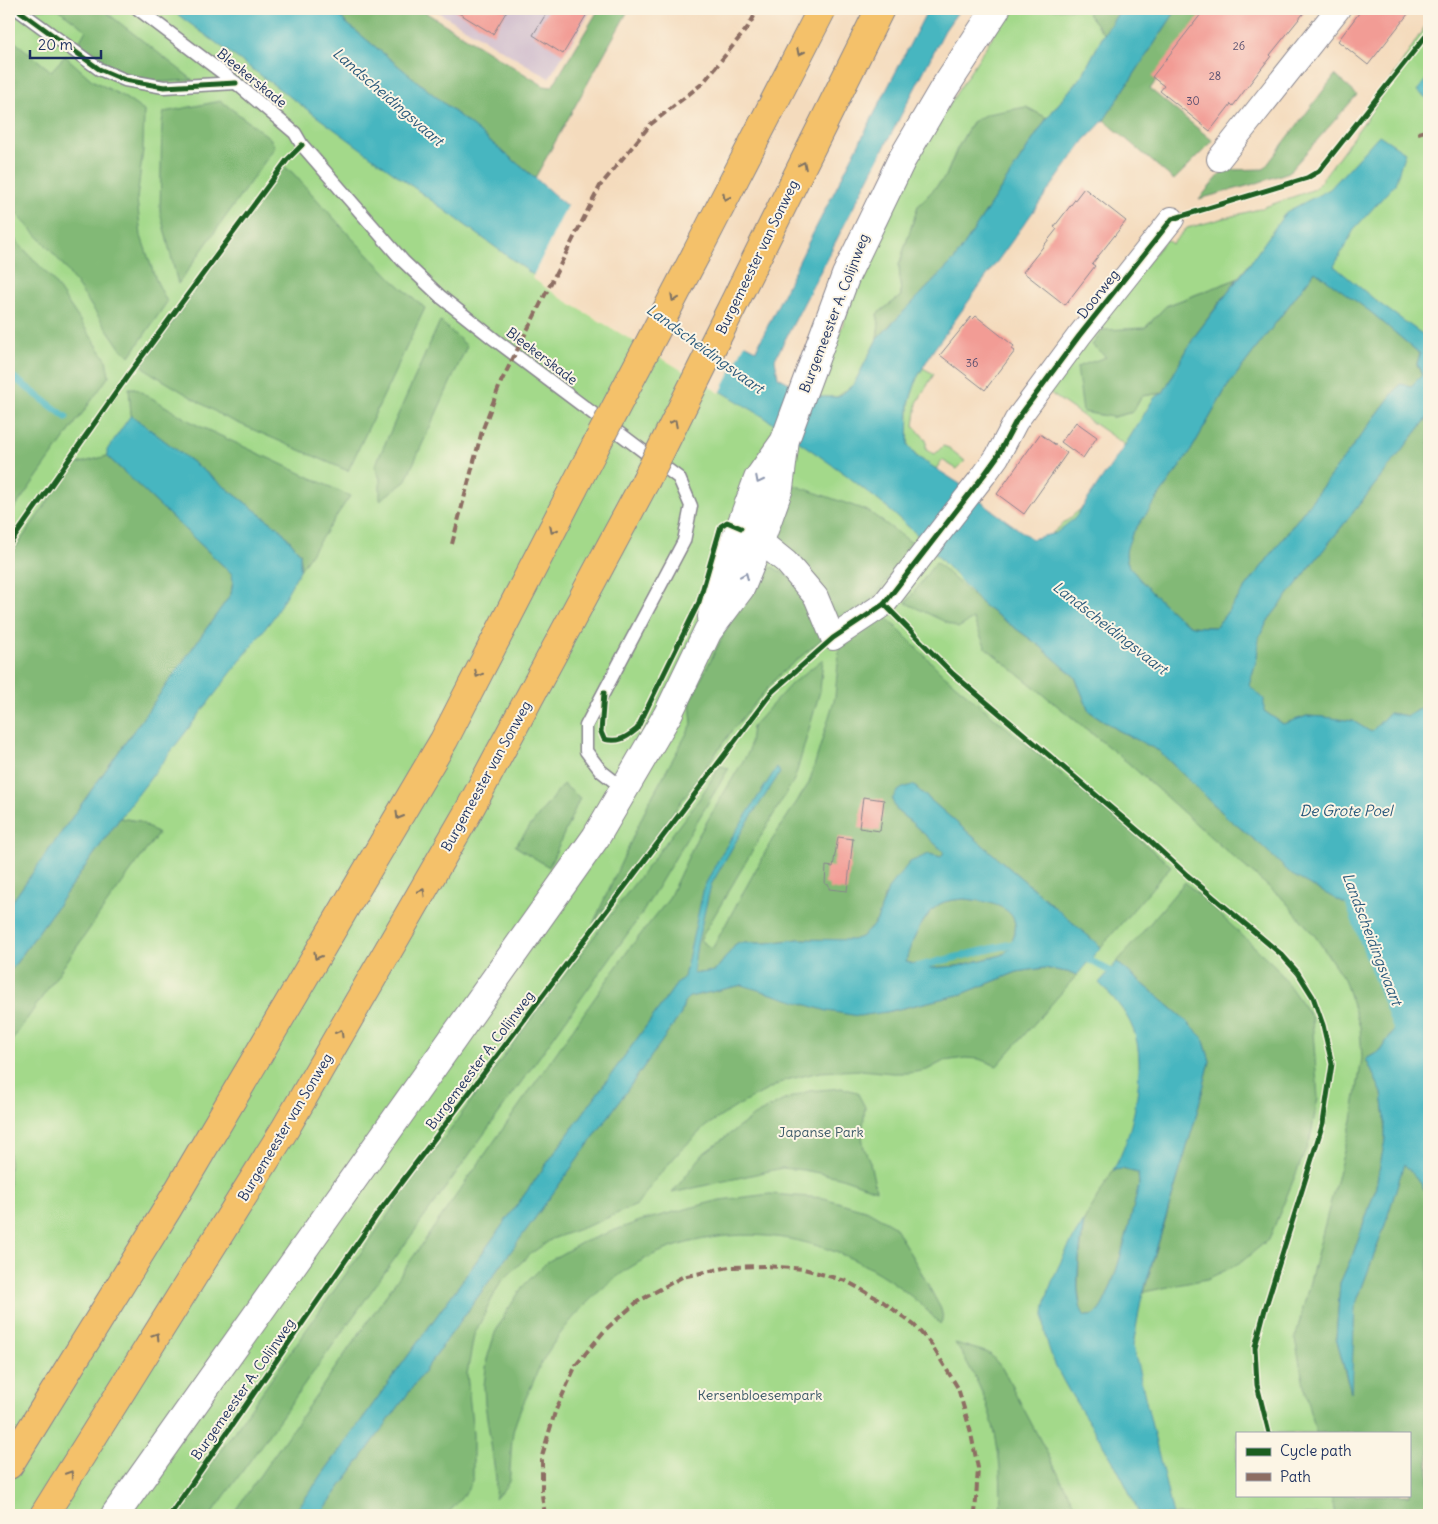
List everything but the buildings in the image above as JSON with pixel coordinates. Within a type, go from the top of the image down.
[{"type":"highway","points":[[9,1465],[168,1208],[444,740],[822,9]]},
{"type":"highway","name":"Burgemeester van Sonweg","points":[[44,1515],[285,1129],[466,814],[645,482],[880,9]]},
{"type":"street","name":"Burgemeester A. Colijnweg","points":[[115,1515],[565,882],[596,837],[668,714],[708,631],[722,577],[750,534],[758,479],[786,440],[846,275],[901,161],[941,93],[996,9]]},
{"type":"street","points":[[1219,160],[1338,9]]},
{"type":"street","name":"Doorweg","points":[[750,534],[786,562],[816,597],[833,638],[884,604],[997,457],[1016,421],[1079,336],[1172,219]]},
{"type":"lane","points":[[17,9],[98,69],[125,80],[164,87],[236,83]]},
{"type":"lane","name":"Bleekerskade","points":[[138,9],[236,83],[295,133],[302,145],[403,261],[441,296],[494,339],[679,478],[691,506],[684,541],[586,726],[586,751],[601,771],[624,789]]},
{"type":"shaded area","points":[[433,9],[592,9],[549,78]]},
{"type":"green space","name":"Kersenbloesempark","points":[[9,9],[213,9],[897,499],[1042,542],[1092,499],[1304,203],[1295,208],[1237,279],[1166,306],[1145,328],[1107,357],[1083,412],[1113,417],[1133,412],[1142,396],[1163,393],[1154,399],[1125,445],[1047,391],[1166,239],[1172,244],[1187,228],[1259,209],[1315,189],[1367,118],[1429,20],[1429,1515],[9,1515]]},
{"type":"green space","points":[[58,9],[102,9],[193,80],[142,83],[118,71],[77,46],[86,30]]},
{"type":"green space","points":[[335,9],[420,9],[544,86],[552,87],[599,9],[629,9],[535,178],[345,22]]},
{"type":"green space","points":[[1010,9],[1088,9],[1088,14],[1104,34],[1083,74],[1047,118],[1026,107],[972,122],[957,149],[946,176],[918,206],[899,265],[901,296],[877,314],[879,323],[877,339],[854,384],[837,397],[816,397],[866,262],[933,130]]},
{"type":"green space","points":[[1088,9],[1121,9],[1104,34],[1088,14]]},
{"type":"green space","points":[[1177,9],[1209,9],[1150,89],[1213,141],[1174,180],[1104,120]]},
{"type":"green space","points":[[9,37],[51,71],[65,56],[92,80],[124,97],[144,111],[143,150],[137,199],[141,236],[156,280],[167,302],[130,356],[120,348],[64,266],[9,206]]},
{"type":"green space","points":[[1335,75],[1357,95],[1289,172],[1199,199],[1224,170],[1264,169]]},
{"type":"green space","points":[[221,101],[270,138],[275,147],[178,284],[160,212],[162,122],[164,112]]},
{"type":"green space","points":[[1026,107],[1047,118],[955,259],[877,339],[879,323],[877,314],[901,296],[899,265],[918,206],[946,176],[957,149],[972,122],[987,114]]},
{"type":"green space","points":[[283,166],[292,172],[394,281],[425,308],[348,471],[224,417],[151,373],[142,365]]},
{"type":"green space","points":[[9,233],[52,279],[106,359],[109,376],[9,516]]},
{"type":"green space","points":[[1316,270],[1372,313],[1420,354],[1417,364],[1422,375],[1411,386],[1400,384],[1216,627],[1192,626],[1167,607],[1137,576],[1127,561],[1126,550],[1128,544],[1132,534],[1190,452],[1227,387]]},
{"type":"green space","points":[[1237,279],[1194,337],[1163,393],[1142,396],[1133,412],[1113,417],[1083,412],[1077,367],[1106,357],[1092,345],[1103,330],[1145,328],[1166,306]]},
{"type":"green space","points":[[440,321],[467,346],[405,482],[380,500],[380,479],[375,466]]},
{"type":"green space","points":[[923,368],[934,374],[917,403],[914,426],[926,440],[926,450],[935,454],[943,446],[949,448],[965,461],[957,469],[942,460],[936,469],[916,456],[908,445],[909,404],[917,378]]},
{"type":"green space","points":[[129,388],[135,388],[195,424],[350,496],[300,570],[300,553],[281,530],[131,415]]},
{"type":"green space","points":[[1429,416],[1429,702],[1408,716],[1389,713],[1371,733],[1353,721],[1307,716],[1283,724],[1264,711],[1249,685],[1257,658],[1259,637],[1269,619]]},
{"type":"green space","points":[[107,456],[232,574],[231,594],[9,906],[9,557],[73,465]]},
{"type":"green space","points":[[788,483],[868,511],[915,545],[871,601],[838,623],[774,539]]},
{"type":"green space","points":[[936,562],[983,605],[1040,646],[1075,677],[1089,711],[1118,730],[1159,751],[1228,818],[1261,845],[1334,898],[1363,914],[1383,942],[1403,1009],[1396,1027],[1380,1051],[1366,1059],[1382,1093],[1385,1140],[1375,1191],[1353,1254],[1340,1283],[1336,1338],[1350,1391],[1355,1306],[1383,1231],[1404,1163],[1420,1182],[1429,1198],[1429,1515],[1335,1515],[1331,1496],[1410,1496],[1410,1432],[1316,1432],[1295,1339],[1352,1120],[1362,1058],[1360,1027],[1344,979],[1315,936],[1284,900],[1127,762],[986,648],[973,619],[958,628],[906,603]]},
{"type":"green space","points":[[773,567],[795,581],[810,605],[822,639],[778,676],[734,728],[593,924],[648,804],[692,724],[690,701],[754,574]]},
{"type":"green space","points":[[886,617],[944,675],[1171,866],[1101,947],[913,785],[897,811],[944,852],[941,857],[929,854],[884,896],[877,920],[861,937],[853,941],[799,939],[767,943],[737,943],[715,971],[693,974],[678,982],[293,1515],[232,1515],[629,949],[668,900],[697,838],[749,751],[752,727],[791,684],[823,659],[820,691],[795,778],[700,940],[712,949],[772,840],[809,783],[835,697],[840,640]]},
{"type":"green space","points":[[720,766],[729,768],[641,915],[211,1515],[175,1515],[404,1192],[534,1015],[699,799]]},
{"type":"green space","points":[[563,784],[580,798],[549,867],[515,846]]},
{"type":"green space","points":[[120,818],[139,821],[158,834],[9,1045],[9,973]]},
{"type":"green space","points":[[1185,882],[1276,967],[1312,1018],[1318,1098],[1310,1140],[1269,1239],[1239,1264],[1207,1279],[1144,1292],[1195,1120],[1210,1061],[1203,1038],[1182,1017],[1117,962]]},
{"type":"green space","points":[[964,899],[983,901],[1002,907],[1009,912],[1014,919],[1015,928],[1012,942],[1006,952],[1002,955],[958,966],[931,968],[906,962],[917,932],[932,911],[943,903]]},
{"type":"green space","points":[[1044,968],[1077,975],[997,1066],[979,1059],[965,1058],[944,1061],[927,1070],[910,1073],[861,1070],[820,1072],[786,1080],[739,1105],[706,1126],[680,1151],[637,1205],[552,1239],[530,1254],[500,1283],[474,1335],[467,1374],[473,1434],[473,1478],[467,1491],[445,1515],[320,1515],[611,1113],[681,1014],[684,1002],[689,997],[742,985],[781,996],[886,1012],[962,994],[1017,972]]},
{"type":"green space","name":"Japanse Park","points":[[842,1088],[857,1092],[865,1107],[862,1136],[876,1190],[839,1177],[782,1168],[672,1193],[704,1153],[754,1116],[784,1100],[809,1091]]},
{"type":"green space","points":[[1122,1169],[1138,1173],[1139,1184],[1122,1253],[1109,1291],[1102,1305],[1096,1314],[1085,1316],[1081,1311],[1078,1288],[1084,1221],[1113,1170]]},
{"type":"green space","points":[[770,1194],[824,1198],[868,1211],[894,1226],[941,1309],[943,1318],[940,1324],[911,1297],[880,1274],[845,1256],[808,1243],[770,1236],[732,1236],[693,1241],[655,1254],[622,1273],[590,1300],[563,1330],[552,1346],[539,1368],[521,1409],[512,1437],[509,1481],[495,1499],[496,1478],[485,1404],[484,1386],[487,1359],[495,1333],[523,1286],[547,1262],[583,1242],[640,1221],[720,1200]]},
{"type":"green space","points":[[955,1343],[989,1353],[1002,1368],[1080,1515],[1000,1515],[1000,1468],[993,1425],[987,1404],[978,1384]]},
{"type":"water","name":"De Grote Poel","points":[[170,9],[335,9],[345,22],[535,178],[653,282],[720,331],[756,350],[807,245],[928,9],[960,9],[945,30],[775,359],[778,377],[816,397],[838,397],[854,384],[877,339],[955,259],[1047,118],[1083,74],[1104,34],[1121,9],[1177,9],[1104,120],[1084,141],[932,352],[917,378],[909,403],[908,445],[916,456],[960,484],[1032,539],[1056,533],[1075,518],[1125,445],[1154,398],[1163,393],[1194,337],[1286,212],[1330,189],[1379,135],[1405,152],[1395,184],[1355,228],[1334,266],[1380,304],[1425,336],[1429,332],[1429,416],[1269,619],[1259,637],[1257,658],[1249,685],[1264,699],[1264,711],[1283,724],[1307,716],[1324,717],[1353,721],[1371,732],[1389,713],[1408,716],[1429,702],[1429,1198],[1420,1182],[1404,1164],[1383,1231],[1355,1306],[1351,1393],[1336,1338],[1340,1283],[1353,1254],[1375,1191],[1385,1140],[1382,1093],[1366,1059],[1380,1051],[1396,1027],[1403,1009],[1383,942],[1363,914],[1292,875],[1261,845],[1228,818],[1159,751],[1118,730],[1089,711],[1075,677],[1040,646],[983,605],[921,538],[845,474],[764,417],[562,296]],"holes":[[[1315,271],[1372,313],[1420,354],[1417,364],[1422,375],[1411,386],[1400,384],[1216,627],[1192,626],[1186,623],[1156,597],[1130,567],[1126,554],[1132,534],[1190,452],[1227,387]]]},
{"type":"water","points":[[1429,76],[1429,100],[1417,91]]},
{"type":"water","points":[[131,415],[281,530],[300,553],[300,570],[273,618],[120,818],[9,973],[9,906],[231,594],[232,574],[107,456],[107,450]]},
{"type":"water","points":[[777,767],[780,773],[743,829],[711,885],[697,944],[693,974],[715,971],[737,943],[767,943],[799,939],[853,940],[861,937],[877,920],[888,889],[910,862],[929,854],[941,857],[944,852],[897,811],[892,800],[900,790],[913,785],[1101,947],[1077,975],[1044,968],[1017,972],[962,994],[886,1012],[859,1016],[827,1011],[742,985],[689,997],[684,1002],[681,1014],[611,1113],[320,1515],[293,1515],[678,982],[684,977],[704,887],[720,856]],"holes":[[[964,899],[983,901],[1002,907],[1009,912],[1014,919],[1015,928],[1013,939],[1006,952],[1002,955],[958,966],[931,968],[906,962],[917,932],[932,910],[946,901]]]},
{"type":"water","points":[[1117,962],[1182,1017],[1203,1038],[1210,1061],[1195,1120],[1141,1300],[1133,1346],[1173,1515],[1140,1515],[1098,1436],[1059,1373],[1046,1339],[1044,1322],[1047,1297],[1057,1269],[1084,1221],[1078,1270],[1079,1297],[1085,1316],[1096,1314],[1109,1291],[1122,1253],[1139,1184],[1138,1173],[1122,1169],[1113,1170],[1127,1140],[1139,1081],[1139,1061],[1133,1029],[1127,1016],[1099,983]]},
{"type":"pier","points":[[568,204],[655,280],[722,329],[746,342],[720,393],[561,298],[532,278]]},
{"type":"waterway","points":[[9,374],[66,417]]},
{"type":"waterway","name":"Landscheidingsvaart","points":[[1350,881],[1420,1065],[1429,1068]]},
{"type":"waterway","points":[[911,968],[1020,942]]},
{"type":"waterway","points":[[1082,956],[1117,975]]},
{"type":"marked path","points":[[452,544],[482,431],[501,382],[600,186],[651,124],[703,83],[748,27],[758,9]]},
{"type":"marked path","points":[[1418,133],[1429,130]]},
{"type":"marked path","points":[[545,1515],[542,1495],[542,1456],[555,1412],[576,1365],[606,1329],[637,1302],[682,1277],[729,1267],[766,1266],[804,1269],[846,1281],[882,1301],[914,1325],[931,1344],[958,1388],[970,1429],[978,1468],[975,1515]]},
{"type":"cycle path","points":[[17,9],[99,69],[125,80],[164,87],[236,83]]},
{"type":"cycle path","points":[[170,1515],[379,1212],[772,692],[833,638],[884,604],[984,475],[997,457],[1016,421],[1079,336],[1172,219],[1307,178],[1319,171],[1429,32]]},
{"type":"cycle path","points":[[9,545],[129,374],[287,160],[302,145]]},
{"type":"cycle path","points":[[604,693],[601,732],[604,739],[622,739],[637,729],[699,602],[721,526],[727,522],[741,528]]},
{"type":"cycle path","points":[[884,604],[953,674],[1282,955],[1298,973],[1313,997],[1323,1025],[1332,1064],[1323,1123],[1255,1347],[1257,1385],[1269,1432]]}]
